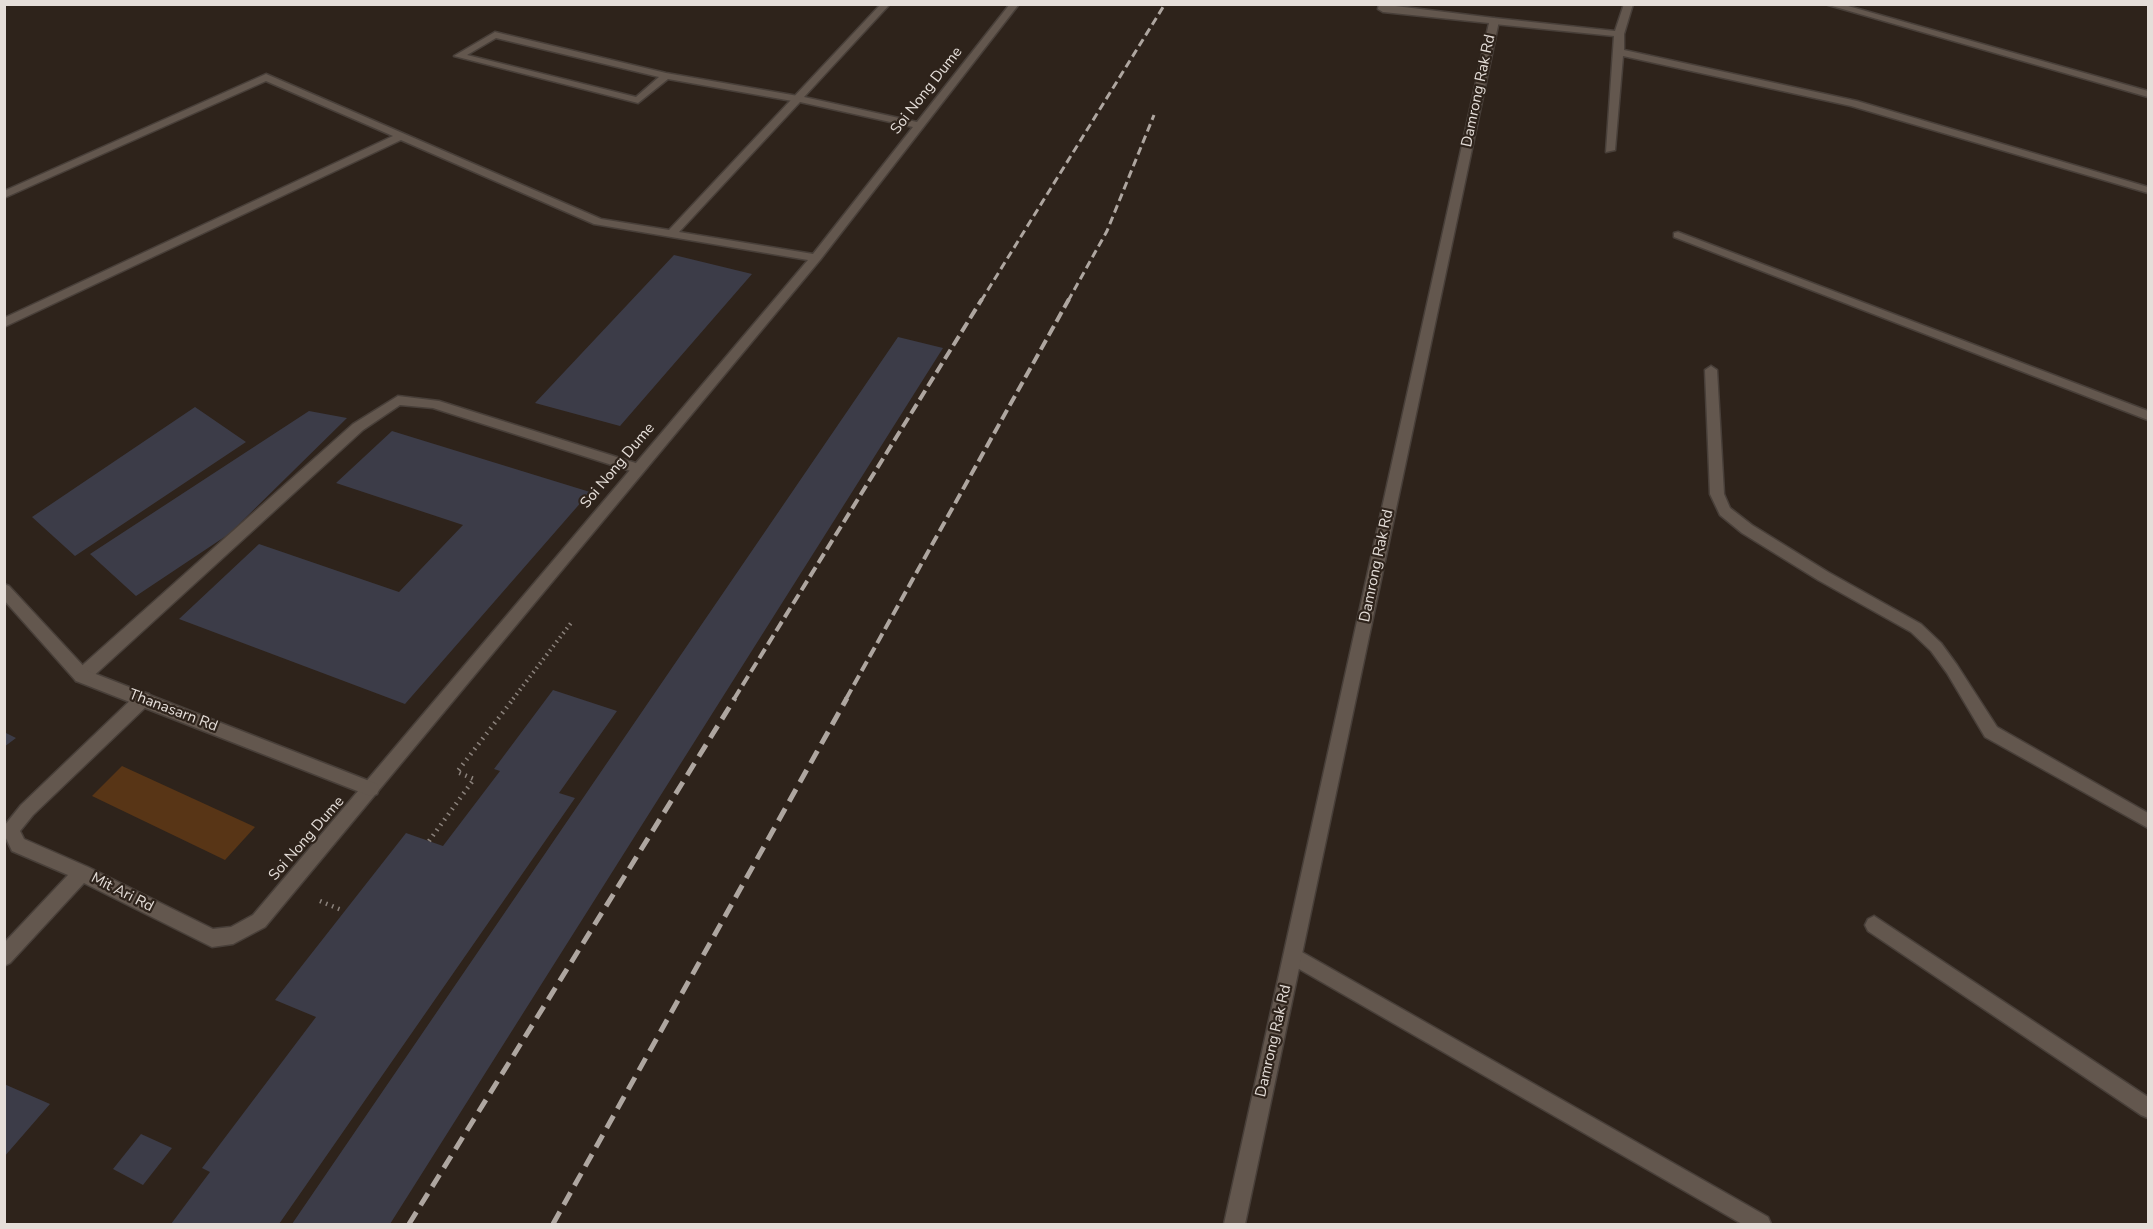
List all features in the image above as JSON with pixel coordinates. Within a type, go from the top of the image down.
[{"type":"street","points":[[674,232],[886,4]]},
{"type":"street","name":"Soi Nong Dume","points":[[233,935],[259,921],[371,789],[816,258],[1016,4]]},
{"type":"street","name":"Damrong Rak Rd","points":[[1234,1224],[1494,21],[1383,9],[1384,4]]},
{"type":"street","points":[[1611,150],[1619,34],[1629,4]]},
{"type":"street","points":[[1829,4],[2148,94]]},
{"type":"street","points":[[1494,21],[1619,34]]},
{"type":"street","points":[[666,76],[638,100],[459,56],[495,35],[666,76],[798,99],[921,126]]},
{"type":"street","points":[[1619,52],[1853,103],[2148,190]]},
{"type":"street","points":[[4,195],[266,77],[598,222],[674,232],[816,258]]},
{"type":"street","points":[[4,323],[401,136]]},
{"type":"street","points":[[1678,235],[2148,416]]},
{"type":"street","points":[[1711,370],[1717,494],[1725,511],[1747,529],[1823,576],[1916,628],[1936,647],[1952,669],[1991,732],[2148,821]]},
{"type":"street","points":[[82,676],[358,427],[398,400],[434,404],[638,468]]},
{"type":"street","name":"Thanasarn Rd","points":[[4,590],[82,676],[371,789]]},
{"type":"street","points":[[82,873],[18,845],[11,830],[27,810],[144,699]]},
{"type":"street","name":"Mit Ari Rd","points":[[4,957],[82,873],[212,938],[233,935]]},
{"type":"street","points":[[1874,925],[2148,1108]]},
{"type":"street","points":[[1293,956],[1761,1224]]},
{"type":"path","points":[[429,841],[474,779],[457,772],[571,623]]},
{"type":"path","points":[[327,904],[344,911]]},
{"type":"shaded area","points":[[122,766],[255,827],[225,860],[92,796]]},
{"type":"building","points":[[674,255],[752,274],[620,426],[535,403]]},
{"type":"building","points":[[898,337],[943,348],[390,1224],[292,1224]]},
{"type":"building","points":[[195,407],[246,442],[75,556],[32,517]]},
{"type":"building","points":[[309,411],[347,418],[229,534],[136,596],[90,554]]},
{"type":"building","points":[[392,431],[590,492],[405,704],[179,619],[259,544],[399,592],[463,525],[336,483]]},
{"type":"building","points":[[553,690],[617,711],[559,793],[575,798],[279,1224],[171,1224],[210,1172],[202,1168],[316,1017],[275,1000],[406,833],[443,846],[500,771],[494,769]]},
{"type":"building","points":[[4,732],[16,738],[4,747]]},
{"type":"building","points":[[4,1084],[50,1104],[4,1157]]},
{"type":"building","points":[[141,1134],[172,1148],[143,1185],[113,1169]]},
{"type":"railway","points":[[981,301],[1165,4]]},
{"type":"railway","points":[[1068,301],[1107,231],[1154,115]]},
{"type":"railway","points":[[734,699],[982,299]]},
{"type":"railway","points":[[846,699],[1069,299]]},
{"type":"railway","points":[[409,1224],[735,698]]},
{"type":"railway","points":[[553,1224],[847,698]]}]
